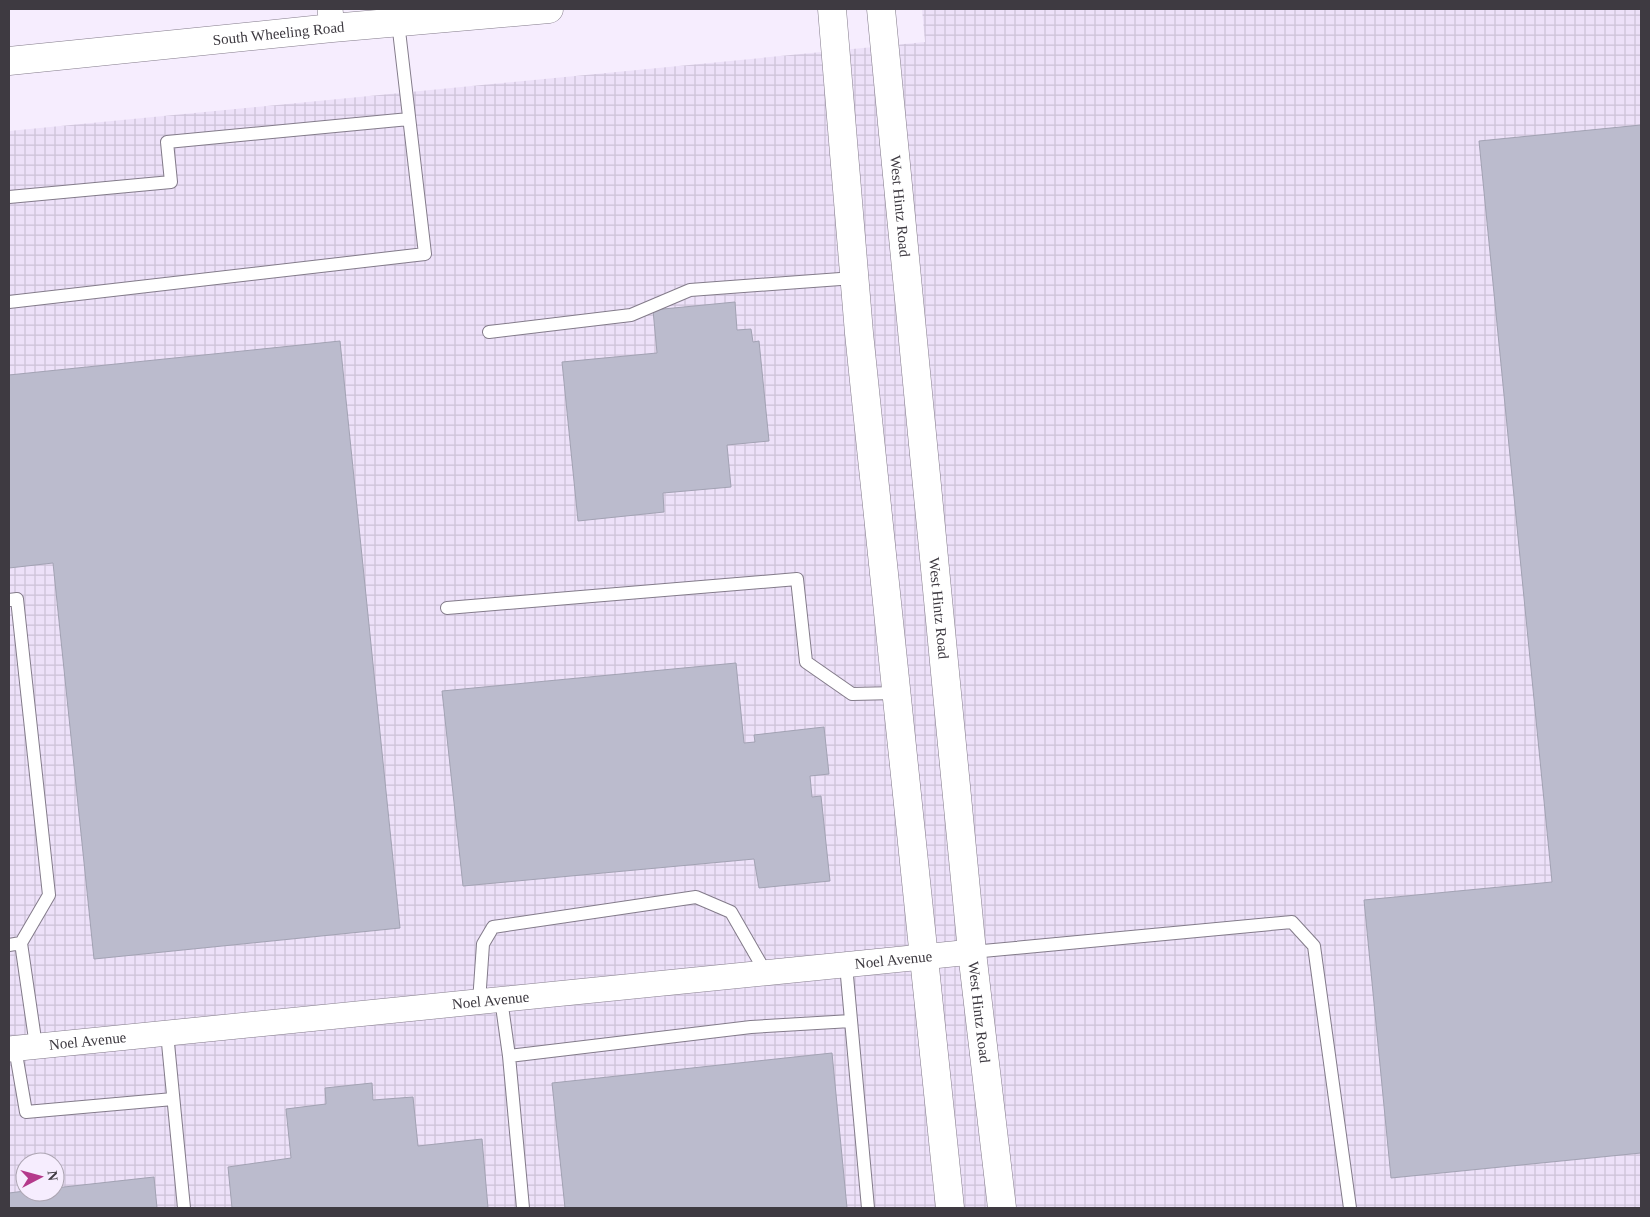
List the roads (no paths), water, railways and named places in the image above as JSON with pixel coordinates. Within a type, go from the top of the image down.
[{"type":"main road","name":"South Wheeling Road","points":[[9,61],[331,18],[398,22],[491,11],[549,9]]},
{"type":"main road","points":[[832,9],[854,278],[950,1208]]},
{"type":"main road","name":"West Hintz Road","points":[[881,9],[972,952],[1002,1208]]},
{"type":"street","name":"Noel Avenue","points":[[20,1048],[972,952]]},
{"type":"lane","points":[[9,302],[425,254],[398,22]]},
{"type":"lane","points":[[9,197],[171,182],[167,142],[409,119]]},
{"type":"lane","points":[[488,332],[631,315],[690,290],[854,278]]},
{"type":"lane","points":[[447,608],[797,579],[806,662],[852,694],[896,693]]},
{"type":"lane","points":[[9,600],[17,599],[49,895],[15,944],[20,1048],[26,1112],[173,1099]]},
{"type":"lane","points":[[523,1208],[509,1056],[490,1000],[483,944],[493,927],[696,897],[731,912],[766,973]]},
{"type":"lane","points":[[972,952],[1292,922],[1314,946],[1350,1208]]},
{"type":"lane","points":[[846,965],[868,1208]]},
{"type":"lane","points":[[509,1056],[751,1027],[851,1021]]},
{"type":"lane","points":[[167,1033],[184,1208]]}]
